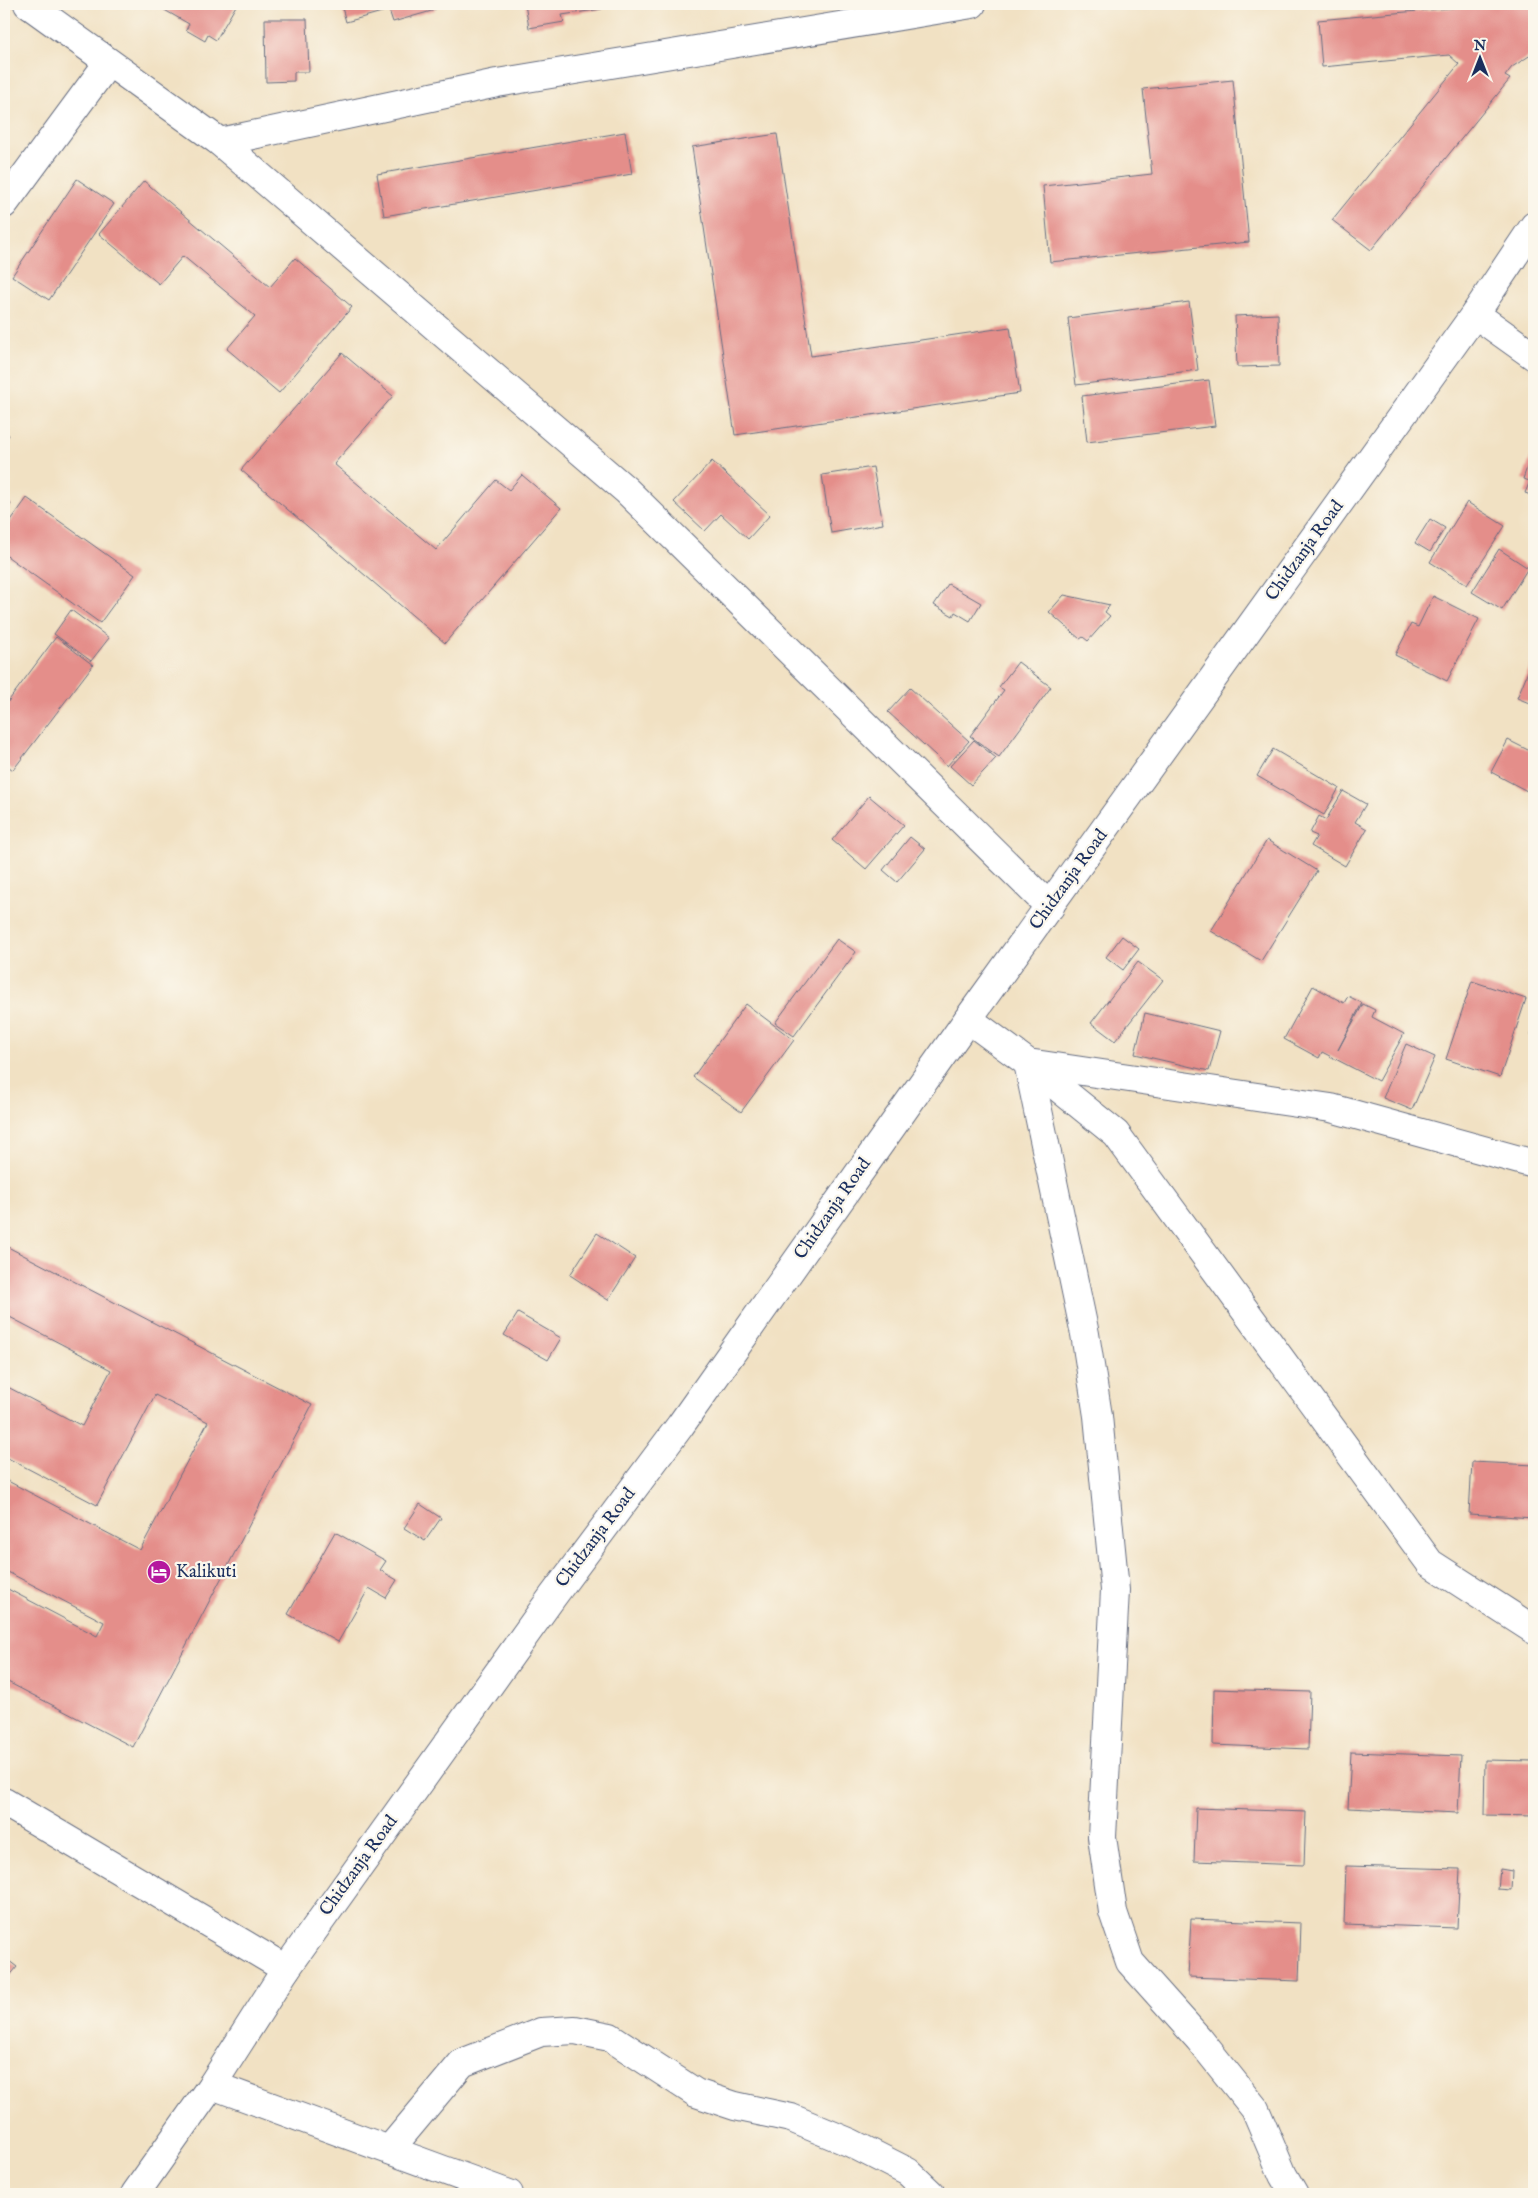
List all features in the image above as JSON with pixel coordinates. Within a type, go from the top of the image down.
[{"type":"street","points":[[28,4],[220,142],[626,490],[1050,907]]},
{"type":"street","points":[[220,142],[497,83],[972,4]]},
{"type":"street","points":[[4,204],[108,62]]},
{"type":"street","name":"Chidzanja Road","points":[[134,2194],[212,2085],[286,1969],[553,1596],[680,1426],[968,1019],[1475,314],[1534,226]]},
{"type":"street","points":[[1475,314],[1534,356]]},
{"type":"street","points":[[968,1019],[1028,1063],[1116,1134],[1430,1563],[1534,1630]]},
{"type":"street","points":[[1028,1063],[1331,1108],[1534,1164]]},
{"type":"street","points":[[1028,1063],[1084,1334],[1099,1426],[1115,1590],[1102,1837],[1113,1912],[1130,1962],[1199,2039],[1255,2109],[1283,2175],[1294,2194]]},
{"type":"street","points":[[4,1802],[286,1969]]},
{"type":"street","points":[[390,2149],[462,2063],[541,2032],[576,2030],[610,2037],[696,2093],[735,2106],[791,2118],[851,2143],[908,2172],[931,2194]]},
{"type":"street","points":[[212,2085],[509,2194]]},
{"type":"building","points":[[164,4],[237,4],[216,40],[208,35],[205,41],[186,30],[189,24],[161,8]]},
{"type":"building","points":[[341,4],[433,4],[435,10],[393,22],[389,10],[346,22]]},
{"type":"building","points":[[525,4],[601,4],[602,9],[562,15],[564,22],[529,28]]},
{"type":"building","points":[[1472,4],[1534,4],[1534,53],[1512,67],[1505,76],[1510,79],[1371,250],[1332,220],[1459,64],[1449,55],[1322,67],[1318,20],[1472,6]]},
{"type":"building","points":[[265,19],[307,19],[309,72],[294,72],[294,81],[266,82]]},
{"type":"building","points":[[1233,80],[1249,242],[1050,262],[1043,186],[1152,174],[1143,89]]},
{"type":"building","points":[[625,132],[632,174],[384,216],[377,174]]},
{"type":"building","points":[[777,134],[811,356],[1010,327],[1020,393],[735,435],[692,147]]},
{"type":"building","points":[[77,179],[114,204],[49,300],[12,276]]},
{"type":"building","points":[[144,181],[270,287],[295,258],[352,307],[279,393],[227,349],[255,316],[183,256],[159,284],[99,234]]},
{"type":"building","points":[[1189,302],[1198,370],[1076,385],[1068,318]]},
{"type":"building","points":[[1278,314],[1279,366],[1237,367],[1235,316]]},
{"type":"building","points":[[342,353],[393,396],[334,464],[436,550],[496,480],[509,490],[522,475],[561,508],[445,643],[241,470]]},
{"type":"building","points":[[1209,380],[1215,426],[1087,442],[1082,396]]},
{"type":"building","points":[[4,431],[9,435],[4,442]]},
{"type":"building","points":[[1534,447],[1534,496],[1525,493],[1530,481],[1523,479]]},
{"type":"building","points":[[712,461],[770,515],[748,539],[721,514],[705,531],[674,502]]},
{"type":"building","points":[[873,467],[883,524],[831,533],[822,475]]},
{"type":"building","points":[[27,498],[135,575],[100,623],[4,554],[4,530]]},
{"type":"building","points":[[4,499],[11,504],[4,514]]},
{"type":"building","points":[[1467,502],[1505,526],[1467,585],[1430,562]]},
{"type":"building","points":[[1430,519],[1445,528],[1430,552],[1415,543]]},
{"type":"building","points":[[1499,549],[1528,568],[1502,610],[1472,592]]},
{"type":"building","points":[[948,584],[981,603],[970,621],[955,612],[953,616],[934,605]]},
{"type":"building","points":[[1064,595],[1110,605],[1105,612],[1110,616],[1088,641],[1083,637],[1080,639],[1049,612]]},
{"type":"building","points":[[1433,596],[1479,619],[1447,681],[1395,655],[1411,624],[1418,627]]},
{"type":"building","points":[[71,610],[109,638],[91,661],[54,634]]},
{"type":"building","points":[[56,637],[93,665],[13,770],[4,763],[4,707]]},
{"type":"building","points":[[1534,657],[1534,705],[1517,698]]},
{"type":"building","points":[[1018,662],[1051,687],[999,757],[970,736],[1004,690],[999,687]]},
{"type":"building","points":[[910,688],[969,741],[947,766],[888,712]]},
{"type":"building","points":[[974,740],[996,758],[971,785],[950,766]]},
{"type":"building","points":[[1508,740],[1534,753],[1534,777],[1527,791],[1491,772]]},
{"type":"building","points":[[1273,749],[1339,788],[1324,815],[1257,776]]},
{"type":"building","points":[[1343,791],[1366,804],[1355,822],[1367,829],[1345,866],[1311,846],[1317,836],[1310,833],[1319,816],[1326,820]]},
{"type":"building","points":[[869,796],[904,825],[866,869],[832,840]]},
{"type":"building","points":[[910,837],[925,849],[897,882],[883,870]]},
{"type":"building","points":[[1267,840],[1317,871],[1261,961],[1211,931]]},
{"type":"building","points":[[1122,936],[1139,949],[1123,970],[1106,957]]},
{"type":"building","points":[[837,939],[856,952],[794,1036],[775,1023]]},
{"type":"building","points":[[1138,962],[1163,980],[1115,1041],[1091,1023]]},
{"type":"building","points":[[1472,981],[1526,999],[1500,1077],[1446,1059]]},
{"type":"building","points":[[1313,986],[1344,1003],[1348,996],[1362,1003],[1338,1050],[1363,1004],[1375,1010],[1372,1017],[1404,1034],[1378,1081],[1322,1052],[1319,1058],[1284,1039]]},
{"type":"building","points":[[746,1004],[794,1040],[741,1112],[693,1077]]},
{"type":"building","points":[[1145,1013],[1220,1031],[1209,1071],[1135,1054]]},
{"type":"building","points":[[1534,1022],[1534,1037],[1531,1036]]},
{"type":"building","points":[[1406,1044],[1435,1057],[1412,1110],[1383,1098]]},
{"type":"building","points":[[597,1233],[635,1258],[608,1300],[570,1275]]},
{"type":"building","points":[[4,1245],[312,1405],[133,1747],[4,1680],[4,1587],[97,1636],[104,1622],[4,1570],[4,1479],[140,1550],[208,1422],[155,1395],[97,1505],[4,1456],[4,1385],[82,1426],[111,1370],[4,1314]]},
{"type":"building","points":[[518,1313],[561,1338],[548,1360],[504,1335]]},
{"type":"building","points":[[1472,1462],[1534,1465],[1534,1518],[1469,1514]]},
{"type":"building","points":[[420,1504],[441,1518],[425,1541],[404,1528]]},
{"type":"building","points":[[335,1532],[386,1561],[380,1570],[397,1580],[386,1598],[369,1588],[338,1642],[288,1614]]},
{"type":"building","points":[[1214,1689],[1310,1692],[1308,1749],[1213,1745]]},
{"type":"building","points":[[1351,1752],[1461,1756],[1458,1813],[1348,1808]]},
{"type":"building","points":[[1485,1760],[1534,1761],[1534,1816],[1484,1815]]},
{"type":"building","points":[[1196,1808],[1306,1812],[1304,1865],[1194,1861]]},
{"type":"building","points":[[1346,1866],[1460,1869],[1457,1928],[1344,1924]]},
{"type":"building","points":[[1500,1869],[1512,1871],[1511,1890],[1498,1889]]},
{"type":"building","points":[[1191,1919],[1301,1923],[1299,1981],[1188,1977]]},
{"type":"building","points":[[4,1957],[17,1967],[4,1983]]},
{"type":"place","name":"Kalikuti","points":[[159,1572]]}]
